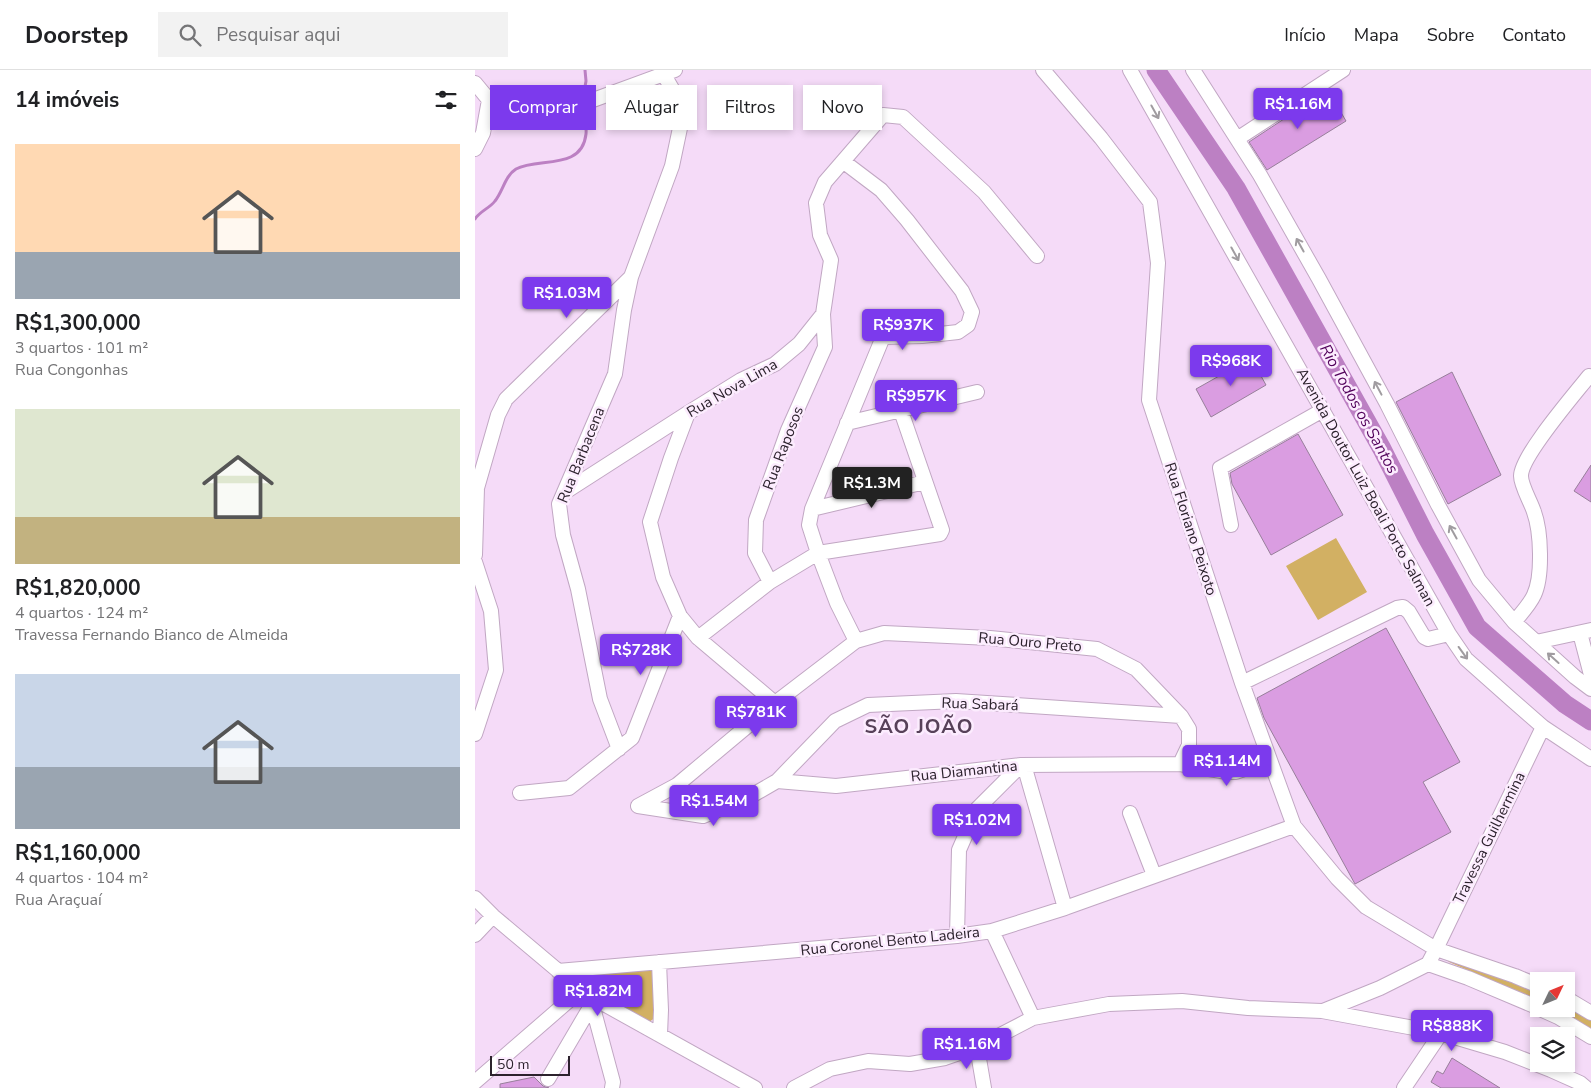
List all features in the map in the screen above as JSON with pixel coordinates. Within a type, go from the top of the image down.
[{"type":"street","name":"Rua Floriano Peixoto","points":[[1043,70],[1101,138],[1150,202],[1158,262],[1149,400],[1243,683],[1294,826],[1337,878],[1366,906],[1436,949],[1530,982]]},
{"type":"street","name":"Avenida Doutor Luiz Boali Porto Salman","points":[[1130,70],[1449,634],[1466,659],[1543,727],[1591,758]]},
{"type":"street","points":[[1193,70],[1260,174],[1319,279],[1479,580],[1514,622],[1575,677],[1591,688]]},
{"type":"street","points":[[1237,139],[1336,72]]},
{"type":"street","points":[[475,83],[489,100],[547,105],[590,100],[670,73]]},
{"type":"street","name":"Rua Barbacena","points":[[619,749],[600,699],[578,588],[563,535],[559,504],[615,374],[624,310],[631,277],[672,166],[683,110],[670,73]]},
{"type":"street","points":[[475,149],[489,100]]},
{"type":"street","points":[[823,314],[831,260],[820,235],[816,204],[825,182],[883,115],[903,118],[984,192],[1037,256]]},
{"type":"street","points":[[844,162],[881,190],[907,220],[962,291],[971,312],[967,325],[958,332],[923,336],[883,337],[812,509],[809,525],[818,553],[837,603],[856,642]]},
{"type":"street","points":[[475,555],[477,488],[498,415],[505,399],[631,277]]},
{"type":"street","name":"Rua Nova Lima","points":[[565,492],[741,380],[775,364],[799,344],[823,314]]},
{"type":"street","name":"Rua Raposos","points":[[770,582],[755,554],[756,520],[788,430],[825,347],[823,314]]},
{"type":"street","points":[[1514,622],[1534,596],[1540,570],[1537,521],[1521,478],[1524,464],[1533,449],[1589,376]]},
{"type":"street","points":[[847,423],[977,392]]},
{"type":"street","points":[[1231,525],[1221,468],[1323,410]]},
{"type":"street","points":[[698,638],[770,582],[818,553],[940,534],[942,530],[901,411]]},
{"type":"street","points":[[687,413],[650,522],[663,577],[680,616],[698,638],[775,703]]},
{"type":"street","points":[[812,509],[925,482]]},
{"type":"street","points":[[475,562],[491,611],[496,670],[475,734]]},
{"type":"street","points":[[1243,683],[1397,608],[1403,607],[1409,612],[1424,638],[1429,639],[1449,634]]},
{"type":"street","points":[[520,793],[569,788],[632,738],[680,616]]},
{"type":"street","points":[[1536,642],[1586,631],[1591,675]]},
{"type":"street","name":"Rua Ouro Preto","points":[[638,806],[677,785],[775,703],[856,642],[885,633],[990,638],[1097,648],[1136,669],[1181,716]]},
{"type":"street","name":"Rua Sabará","points":[[638,806],[703,816],[751,796],[777,781],[835,721],[868,705],[956,702],[1181,716]]},
{"type":"street","points":[[1180,764],[1189,745],[1189,729],[1181,716]]},
{"type":"street","name":"Travessa Guilhermina","points":[[1436,949],[1543,727]]},
{"type":"street","name":"Rua Diamantina","points":[[777,781],[836,786],[1023,765],[1152,763],[1180,764],[1236,772],[1270,760]]},
{"type":"street","points":[[957,936],[959,850],[977,809],[1023,765],[1065,908]]},
{"type":"street","points":[[1130,813],[1154,875]]},
{"type":"street","name":"Rua Coronel Bento Ladeira","points":[[558,971],[957,936],[992,931],[1065,908],[1294,826]]},
{"type":"street","points":[[475,898],[493,916],[593,1001],[755,1088]]},
{"type":"street","points":[[475,935],[493,916]]},
{"type":"street","points":[[992,931],[1033,1018]]},
{"type":"street","points":[[1322,1011],[1380,988],[1428,964],[1436,949]]},
{"type":"street","points":[[659,962],[661,1010],[659,1035]]},
{"type":"street","points":[[1428,964],[1468,978],[1530,1004]]},
{"type":"street","points":[[475,1082],[581,990]]},
{"type":"street","points":[[548,1079],[593,1001]]},
{"type":"street","points":[[593,1001],[613,1082],[612,1088]]},
{"type":"street","points":[[794,1088],[830,1069],[868,1061],[910,1064],[945,1058],[977,1047],[1033,1018],[1109,1004],[1182,1001],[1248,1008],[1322,1011],[1441,1033],[1505,1052],[1551,1070],[1581,1086]]},
{"type":"street","points":[[1575,1003],[1591,1013]]},
{"type":"street","points":[[1560,1018],[1591,1037]]},
{"type":"street","points":[[1404,1088],[1441,1033]]},
{"type":"street","points":[[977,1047],[984,1088]]},
{"type":"shaded area","points":[[1336,538],[1367,592],[1318,620],[1286,566]]},
{"type":"shaded area","points":[[1442,954],[1530,987],[1530,997],[1449,962]]},
{"type":"shaded area","points":[[651,966],[660,1014],[648,1023],[586,987],[569,972]]},
{"type":"shaded area","points":[[1575,1009],[1591,1017],[1591,1029],[1571,1018],[1575,1018]]},
{"type":"building","points":[[1328,90],[1346,121],[1267,170],[1249,142]]},
{"type":"building","points":[[1251,358],[1266,385],[1211,417],[1196,389]]},
{"type":"building","points":[[1452,372],[1501,475],[1448,504],[1396,402]]},
{"type":"building","points":[[1298,434],[1343,515],[1271,555],[1232,484],[1230,473]]},
{"type":"building","points":[[1591,465],[1591,502],[1574,491]]},
{"type":"building","points":[[1386,628],[1460,762],[1423,782],[1451,832],[1355,884],[1264,718],[1257,698]]},
{"type":"building","points":[[1452,1058],[1500,1088],[1441,1088],[1431,1082],[1437,1071],[1443,1074]]},
{"type":"building","points":[[534,1077],[543,1086],[549,1088],[500,1088],[500,1084]]},
{"type":"waterway","points":[[585,70],[585,85]]},
{"type":"waterway","name":"Rio Todos os Santos","points":[[1156,70],[1236,188],[1382,449],[1425,534],[1477,627],[1565,704],[1591,721]]},
{"type":"waterway","points":[[475,219],[495,201],[512,172],[525,166],[568,158],[583,146],[586,130]]},
{"type":"district","name":"SÃO JOÃO","points":[[919,726]]}]
